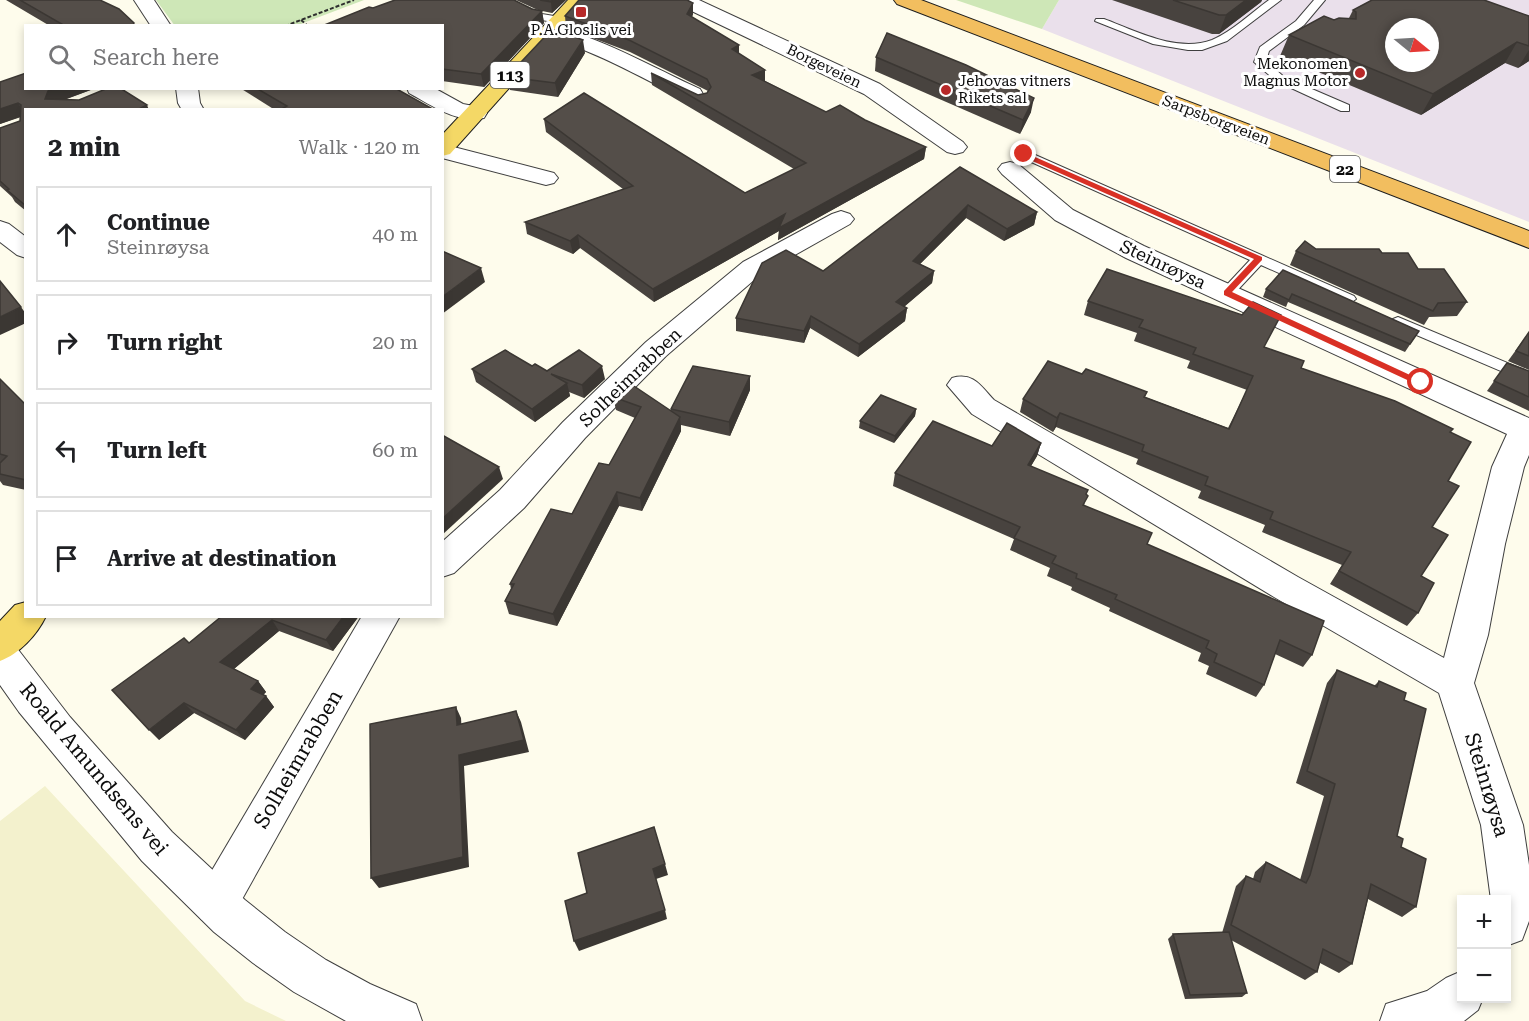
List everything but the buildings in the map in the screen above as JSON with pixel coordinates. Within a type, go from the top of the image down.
[{"type":"highway","name":"Sarpsborgveien","points":[[904,0],[1529,240]]},
{"type":"main road","name":"113","points":[[444,148],[578,0]]},
{"type":"main road","points":[[0,645],[26,618]]},
{"type":"street","points":[[144,0],[160,24]]},
{"type":"street","name":"Borgeveien","points":[[684,0],[872,89],[955,147]]},
{"type":"street","points":[[554,26],[561,34],[624,61],[699,98]]},
{"type":"street","points":[[187,90],[192,108]]},
{"type":"street","points":[[421,90],[456,109],[476,113]]},
{"type":"street","points":[[444,151],[546,178]]},
{"type":"street","name":"Steinrøysa","points":[[1017,162],[1064,215],[1135,252],[1527,430],[1508,467],[1488,544],[1470,635],[1455,683],[1502,825],[1516,912]]},
{"type":"street","name":"Solheimrabben","points":[[444,561],[512,499],[574,430],[656,349],[752,268],[841,219]]},
{"type":"street","points":[[0,229],[24,248]]},
{"type":"street","points":[[962,385],[982,407],[1286,587],[1455,683]]},
{"type":"street","name":"Solheimrabben","points":[[216,904],[381,618]]},
{"type":"street","name":"Roald Amundsens vei","points":[[0,654],[29,698],[138,828],[216,904],[294,967],[399,1021]]},
{"type":"lane","points":[[503,0],[554,26]]},
{"type":"lane","points":[[1100,21],[1164,45],[1197,46],[1215,42],[1276,0]]},
{"type":"lane","points":[[1320,0],[1306,25],[1264,50],[1260,62],[1280,79],[1345,108]]},
{"type":"lane","points":[[1017,162],[1259,259],[1365,307]]},
{"type":"lane","points":[[1227,293],[1259,259]]},
{"type":"lane","points":[[1386,316],[1529,378]]},
{"type":"path","points":[[290,24],[354,0]]},
{"type":"path","points":[[301,20],[306,24]]},
{"type":"shaded area","points":[[1059,0],[1529,0],[1529,222],[1042,29]]},
{"type":"shaded area","points":[[45,786],[245,1001],[286,1021],[0,1021],[0,821]]},
{"type":"green space","points":[[156,0],[364,0],[301,24],[174,24]]},
{"type":"green space","points":[[956,0],[1059,0],[1042,29]]},
{"type":"place","name":"P.A.Gloslis vei","points":[[581,12]]},
{"type":"place","name":"Mekonomen Magnus Motor","points":[[1360,73]]},
{"type":"place","name":"Jehovas vitners Rikets sal","points":[[946,90]]},
{"type":"route","points":[[1024,154],[1259,259],[1227,293],[1421,382]]}]
